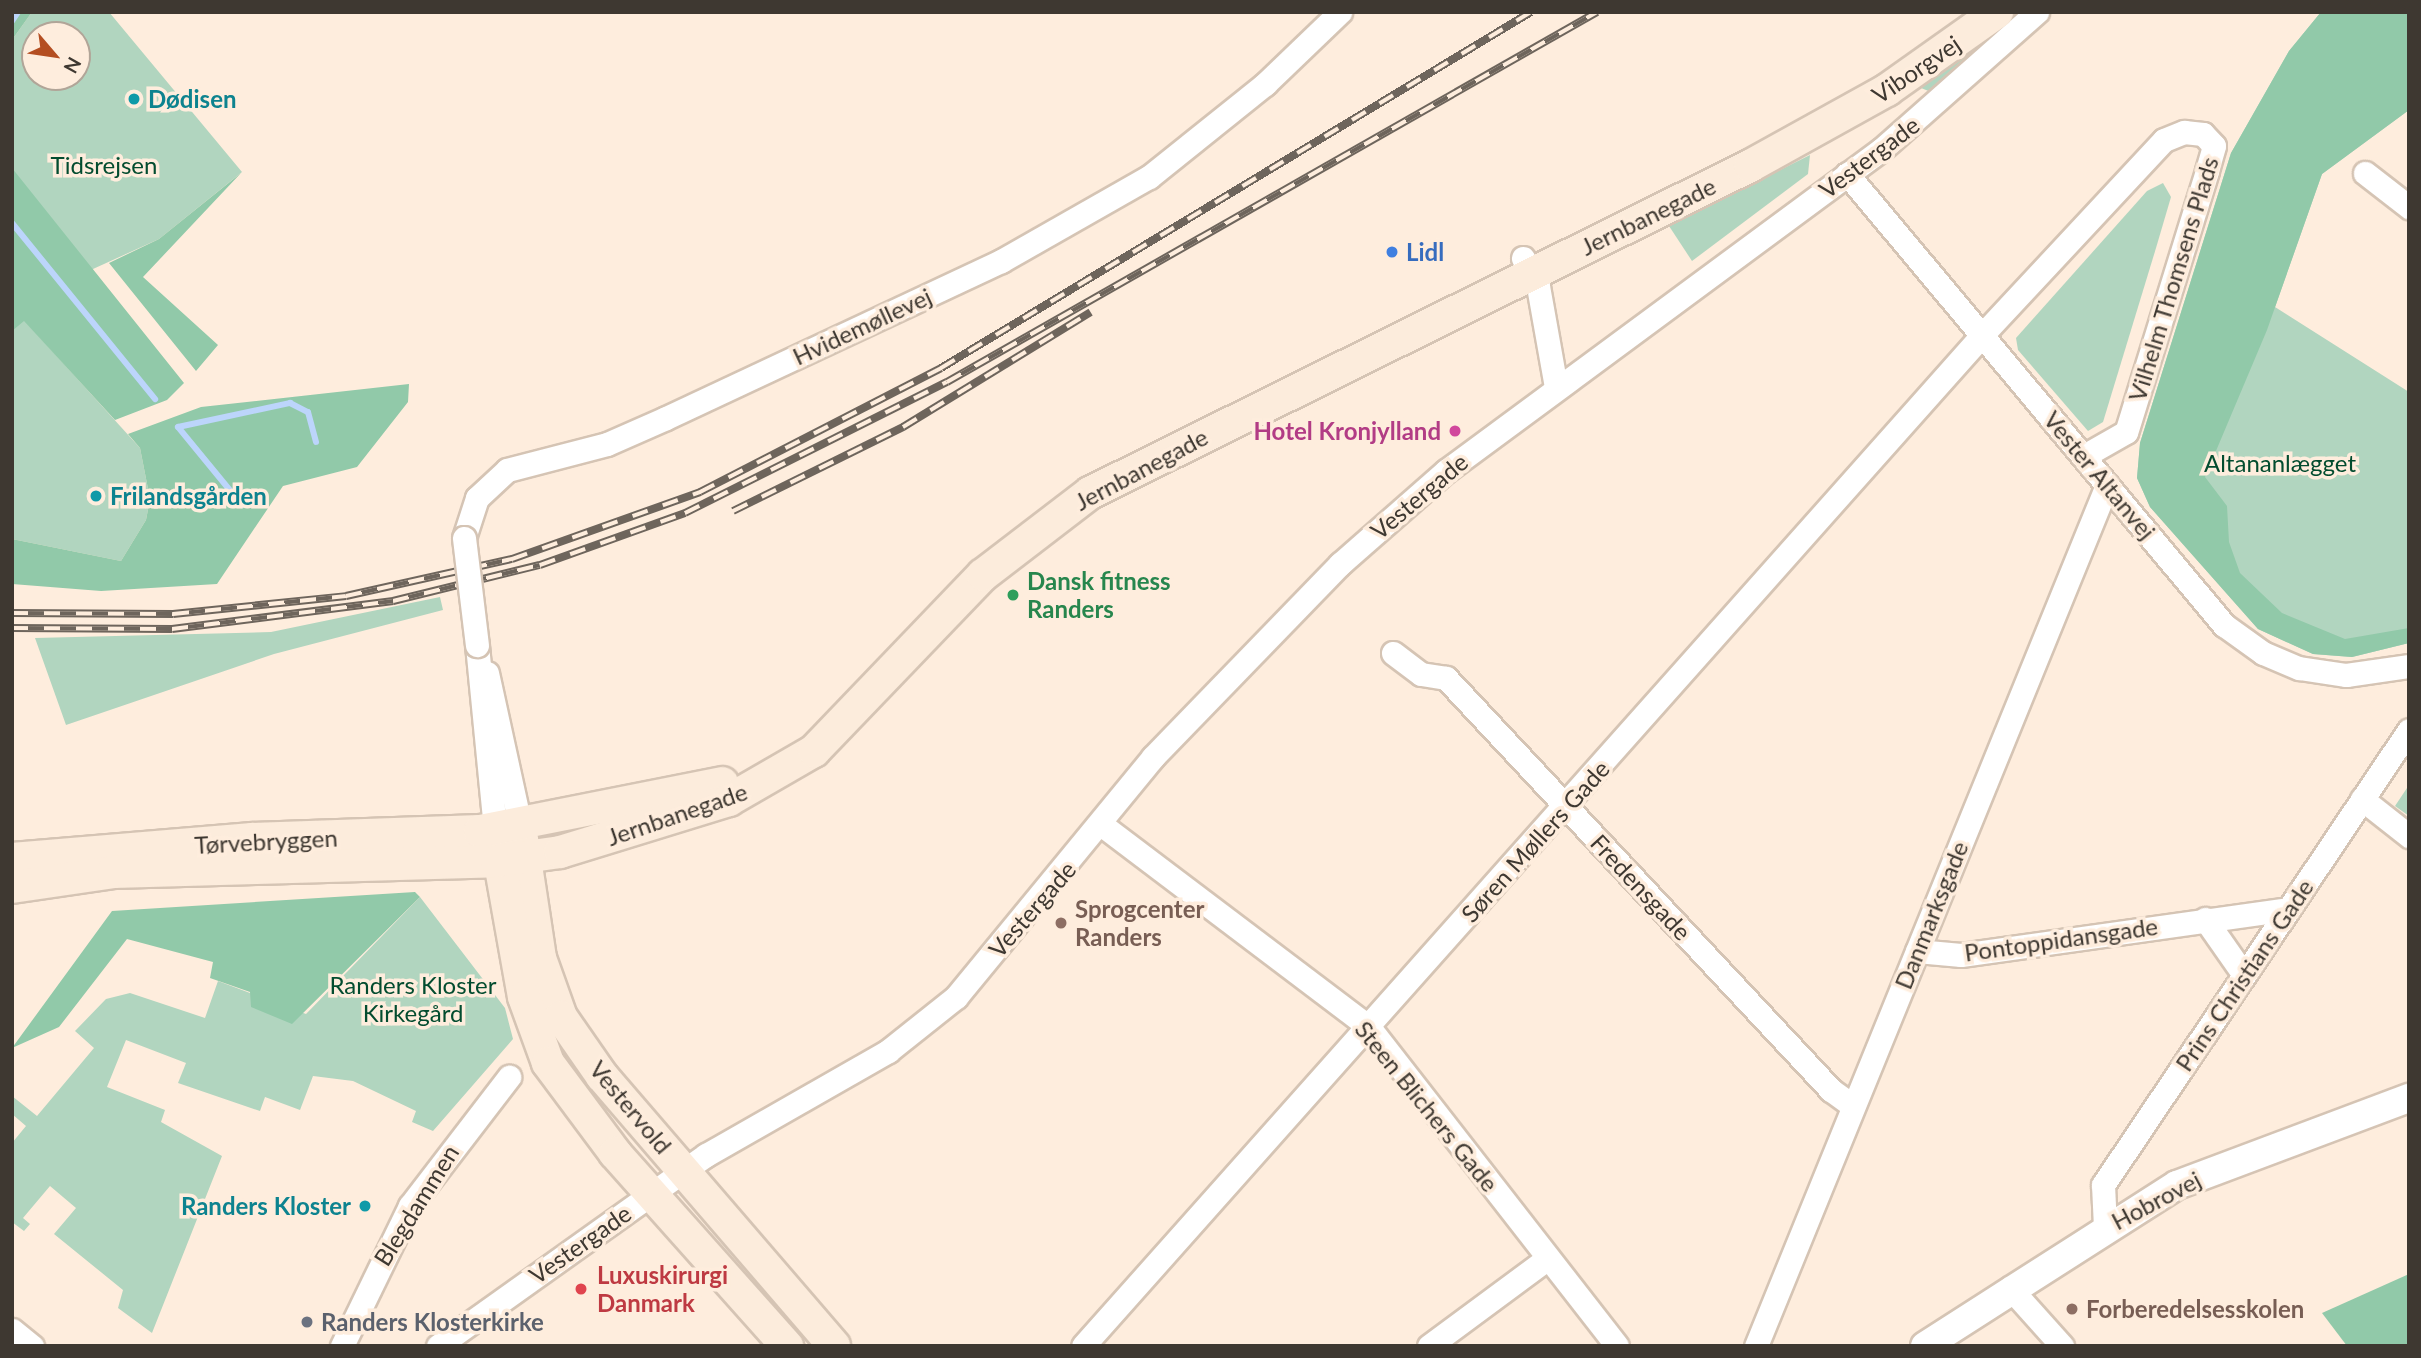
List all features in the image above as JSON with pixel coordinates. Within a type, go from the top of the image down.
[{"type":"main road","name":"Viborgvej","points":[[1822,118],[1969,12]]},
{"type":"main road","name":"Viborgvej","points":[[1822,118],[1997,12]]},
{"type":"main road","name":"Jernbanegade","points":[[511,859],[686,816],[789,769],[838,730],[983,575],[1056,515],[1132,470],[1527,266],[1822,118]]},
{"type":"main road","name":"Jernbanegade","points":[[508,826],[684,793],[779,755],[825,717],[970,563],[1045,502],[1164,435],[1527,266]]},
{"type":"main road","name":"Vestervold","points":[[508,826],[526,1006],[548,1063],[651,1194],[787,1346]]},
{"type":"main road","name":"Tørvebryggen","points":[[12,859],[251,839],[508,826]]},
{"type":"main road","name":"Vestervold","points":[[511,859],[540,958],[561,1017],[684,1170],[834,1346]]},
{"type":"main road","name":"Tørvebryggen","points":[[12,887],[113,872],[511,859]]},
{"type":"street","name":"Hvidemøllevej","points":[[508,826],[477,645],[464,538],[477,498],[506,470],[607,444],[1001,261],[1149,177],[1265,84],[1340,12]]},
{"type":"street","name":"Vestergade","points":[[438,1346],[684,1170],[888,1051],[956,997],[1102,825],[1153,757],[1268,634],[1446,471],[1934,108],[2037,12]]},
{"type":"street","name":"Vilhelm Thomsens Plads","points":[[1983,334],[2164,140],[2183,132],[2209,139],[2207,171],[2126,432],[2084,456]]},
{"type":"street","points":[[2365,173],[2409,207]]},
{"type":"street","name":"Vester Altanvej","points":[[1847,174],[2224,625],[2263,653],[2346,675],[2409,666]]},
{"type":"street","points":[[1527,266],[1556,387]]},
{"type":"street","name":"Søren Møllers Gade","points":[[1083,1346],[1566,807],[1983,334]]},
{"type":"street","name":"Danmarksgade","points":[[1756,1346],[2107,485]]},
{"type":"street","name":"Fredensgade","points":[[1393,653],[1421,674],[1446,678],[1831,1090],[1853,1106]]},
{"type":"street","name":"Prins Christians Gade","points":[[2105,1227],[2103,1185],[2409,730]]},
{"type":"street","points":[[2362,799],[2409,836]]},
{"type":"street","name":"Steen Blichers Gade","points":[[1102,825],[1368,1026],[1617,1346]]},
{"type":"street","name":"Pontoppidansgade","points":[[1917,951],[1961,955],[2288,909]]},
{"type":"street","points":[[2205,919],[2244,975]]},
{"type":"street","name":"Blegdammen","points":[[342,1346],[410,1206],[509,1077]]},
{"type":"street","name":"Hobrovej","points":[[1925,1346],[2105,1227],[2246,1154],[2409,1098]]},
{"type":"street","points":[[1429,1346],[1548,1258]]},
{"type":"street","points":[[2010,1288],[2062,1346]]},
{"type":"green space","points":[[12,12],[32,12],[26,21],[21,21],[21,27],[12,40]]},
{"type":"green space","name":"Tidsrejsen","points":[[32,12],[109,12],[242,172],[159,239],[93,269],[24,320],[140,448],[150,499],[146,520],[121,561],[12,539],[12,40],[21,27],[21,91],[91,91],[91,21],[26,21]]},
{"type":"green space","name":"Altananlægget","points":[[2321,12],[2409,12],[2409,110],[2322,174],[2275,307],[2409,392],[2409,643],[2352,657],[2313,654],[2258,629],[2150,507],[2137,478],[2140,443],[2231,153],[2289,51]]},
{"type":"green space","points":[[2321,12],[2409,12],[2409,110],[2322,174],[2267,330],[2205,477],[2227,506],[2229,542],[2240,573],[2282,613],[2345,639],[2409,628],[2409,643],[2352,657],[2313,654],[2258,629],[2150,507],[2137,478],[2140,443],[2231,153],[2289,51]]},
{"type":"green space","points":[[1971,47],[1974,54],[1931,92],[1916,86]]},
{"type":"green space","points":[[1810,155],[1808,174],[1692,261],[1669,226]]},
{"type":"green space","points":[[12,168],[184,383],[167,400],[115,420],[24,321],[12,331]]},
{"type":"green space","points":[[241,173],[143,277],[218,345],[196,371],[109,263],[159,239]]},
{"type":"green space","points":[[2163,183],[2171,197],[2156,248],[2103,422],[2088,431],[2018,350],[2016,338],[2147,191]]},
{"type":"green space","points":[[409,384],[408,402],[357,467],[283,486],[217,584],[101,591],[12,584],[12,539],[121,561],[146,520],[150,499],[140,448],[128,434],[201,407]]},
{"type":"green space","points":[[440,597],[443,610],[274,654],[66,725],[35,638],[271,632]]},
{"type":"green space","points":[[2409,785],[2409,816],[2395,806]]},
{"type":"green space","points":[[415,892],[420,897],[292,1024],[251,1007],[250,992],[210,978],[213,962],[127,939],[59,1027],[12,1048],[112,911]]},
{"type":"green space","name":"Randers Kloster Kirkegård","points":[[420,897],[505,1008],[513,1039],[433,1131],[412,1122],[416,1111],[353,1081],[313,1076],[300,1110],[265,1097],[260,1111],[178,1083],[186,1063],[126,1040],[107,1087],[165,1110],[161,1122],[222,1156],[152,1333],[118,1308],[123,1290],[54,1234],[76,1208],[50,1186],[23,1218],[30,1224],[24,1231],[12,1222],[12,1143],[26,1126],[12,1114],[12,1096],[37,1116],[94,1048],[75,1031],[106,999],[130,993],[205,1018],[218,981],[306,1014]]},
{"type":"green space","points":[[2409,1274],[2409,1346],[2347,1346],[2322,1313]]},
{"type":"waterway","points":[[12,21],[18,12]]},
{"type":"waterway","points":[[12,223],[155,399]]},
{"type":"waterway","points":[[242,505],[178,427],[290,403],[308,412],[316,442]]},
{"type":"railway","points":[[12,613],[173,614],[346,596],[512,559],[700,492],[941,368],[1531,12]]},
{"type":"railway","points":[[12,628],[172,629],[393,601],[540,565],[685,513],[947,382],[1597,12]]},
{"type":"railway","points":[[733,511],[903,427],[1091,312]]},
{"type":"place","name":"Dødisen","points":[[134,99]]},
{"type":"place","name":"Lidl","points":[[1392,252]]},
{"type":"place","name":"Hotel Kronjylland","points":[[1455,431]]},
{"type":"place","name":"Frilandsgården","points":[[96,496]]},
{"type":"place","name":"Dansk fitness Randers","points":[[1013,595]]},
{"type":"place","name":"Sprogcenter Randers","points":[[1061,923]]},
{"type":"place","name":"Randers Kloster","points":[[365,1206]]},
{"type":"place","name":"Luxuskirurgi Danmark","points":[[581,1289]]},
{"type":"place","name":"Forberedelsesskolen","points":[[2072,1309]]},
{"type":"place","name":"Randers Klosterkirke","points":[[307,1322]]}]
